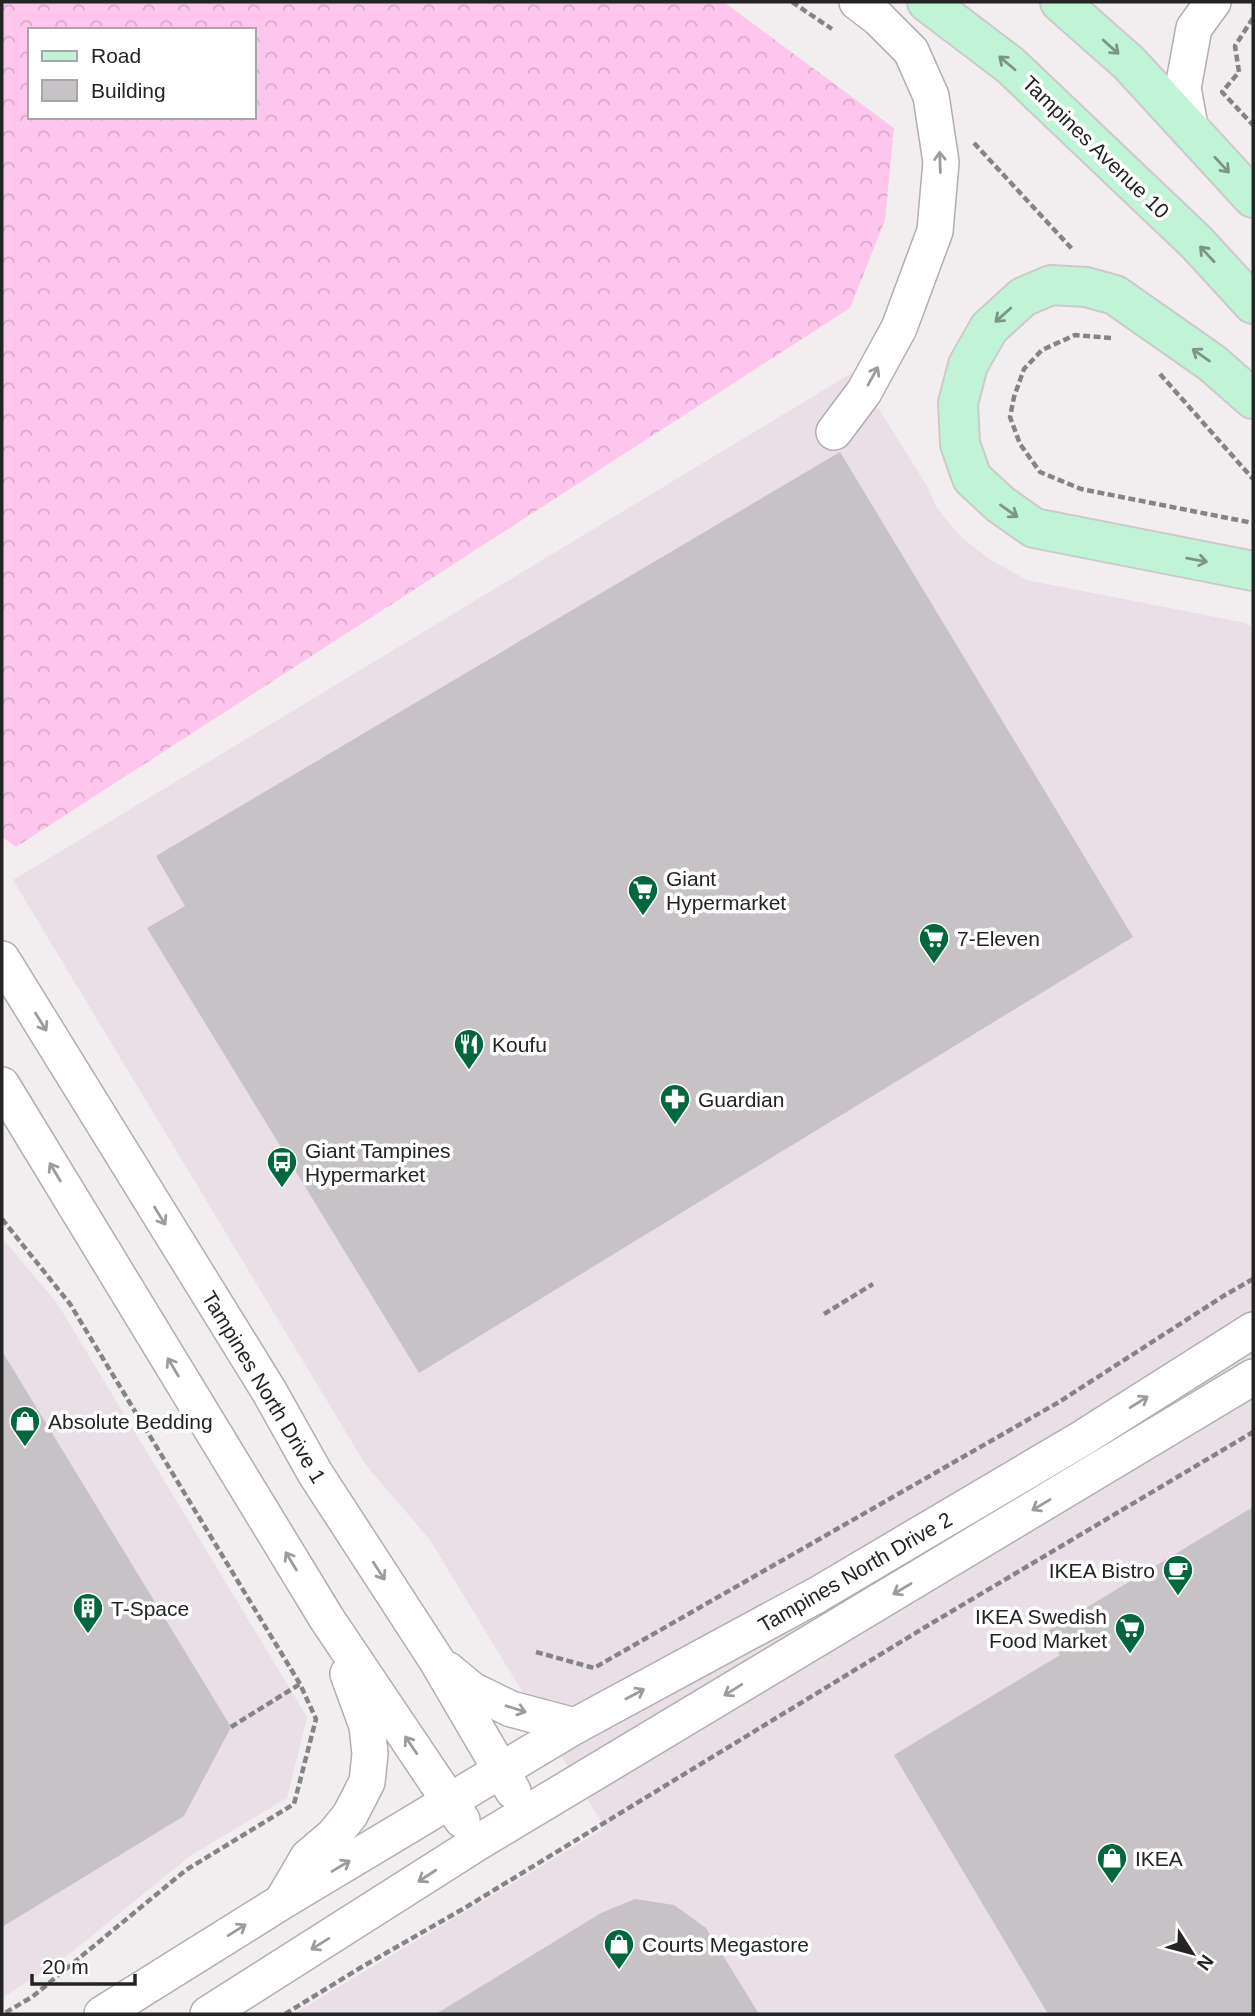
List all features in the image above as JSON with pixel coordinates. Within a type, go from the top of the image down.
[{"type":"main road","name":"Tampines Avenue 10","points":[[926,2],[1010,65],[1197,243],[1253,304]]},
{"type":"main road","points":[[1059,2],[1129,63],[1253,198]]},
{"type":"main road","points":[[1253,399],[1212,363],[1115,295],[1086,287],[1051,285],[1023,297],[989,328],[968,365],[958,403],[960,444],[972,478],[1000,505],[1034,528],[1253,571]]},
{"type":"street","points":[[834,432],[864,391],[899,328],[935,231],[941,162],[931,96],[911,51],[878,18],[857,2]]},
{"type":"street","points":[[1191,132],[1183,88],[1194,28],[1213,2]]},
{"type":"street","name":"Tampines North Drive 1","points":[[3,963],[269,1391],[315,1473],[438,1661],[527,1815]]},
{"type":"street","points":[[2,1085],[327,1619],[477,1843]]},
{"type":"street","name":"Tampines North Drive 2","points":[[102,2014],[283,1901],[575,1726],[817,1595],[1081,1438],[1253,1330]]},
{"type":"street","name":"Tampines North Drive 2","points":[[208,2014],[477,1843],[1253,1377]]},
{"type":"street","points":[[283,1901],[308,1857],[334,1835],[351,1815],[367,1782],[370,1754],[367,1726],[327,1619]]},
{"type":"street","points":[[438,1661],[472,1690],[511,1709],[575,1726]]},
{"type":"path","points":[[1253,18],[1234,46],[1238,72],[1222,92],[1253,125]]},
{"type":"path","points":[[1115,295],[1115,338],[1075,335],[1042,350],[1024,369],[1010,417],[1020,444],[1040,472],[1081,489],[1253,523]]},
{"type":"path","points":[[1155,369],[1253,479]]},
{"type":"path","points":[[2,1219],[70,1304],[300,1684],[316,1720],[294,1804],[186,1870],[32,1997],[4,2014]]},
{"type":"path","points":[[536,1653],[594,1668],[1059,1402],[1253,1279]]},
{"type":"path","points":[[824,1314],[873,1284]]},
{"type":"path","points":[[285,2014],[468,1906],[926,1626],[1253,1432]]},
{"type":"path","points":[[231,1727],[300,1684]]},
{"type":"shaded area","points":[[855,371],[927,486],[937,508],[961,537],[991,560],[1027,580],[1246,623],[1253,627],[1253,2014],[293,2014],[605,1828],[430,1540],[365,1464],[13,880]]},
{"type":"shaded area","points":[[2,1238],[57,1303],[307,1717],[287,1798],[190,1856],[67,1956],[2,1998]]},
{"type":"green space","points":[[2,2],[724,2],[894,128],[885,220],[850,308],[16,847],[2,837]]},
{"type":"building","name":"Giant Hypermarket","points":[[840,452],[1133,937],[419,1373],[147,928],[185,906],[156,856]]},
{"type":"building","name":"T-Space","points":[[2,1351],[231,1727],[184,1816],[2,1927]]},
{"type":"building","name":"IKEA","points":[[1253,1507],[1253,2014],[1048,2014],[894,1755],[1060,1655],[1046,1632]]},
{"type":"building","name":"Courts Megastore","points":[[635,1899],[674,1905],[706,1928],[759,2014],[436,2014],[601,1913]]},
{"type":"place","name":"Giant Hypermarket","points":[[643,917]]},
{"type":"place","name":"7-Eleven","points":[[934,965]]},
{"type":"place","name":"Koufu","points":[[469,1071]]},
{"type":"place","name":"Guardian","points":[[675,1126]]},
{"type":"place","name":"Giant Tampines Hypermarket","points":[[282,1189]]},
{"type":"place","name":"Absolute Bedding","points":[[25,1448]]},
{"type":"place","name":"IKEA Bistro","points":[[1178,1597]]},
{"type":"place","name":"T-Space","points":[[88,1635]]},
{"type":"place","name":"IKEA Swedish Food Market","points":[[1130,1655]]},
{"type":"place","name":"IKEA","points":[[1112,1885]]},
{"type":"place","name":"Courts Megastore","points":[[619,1971]]}]
